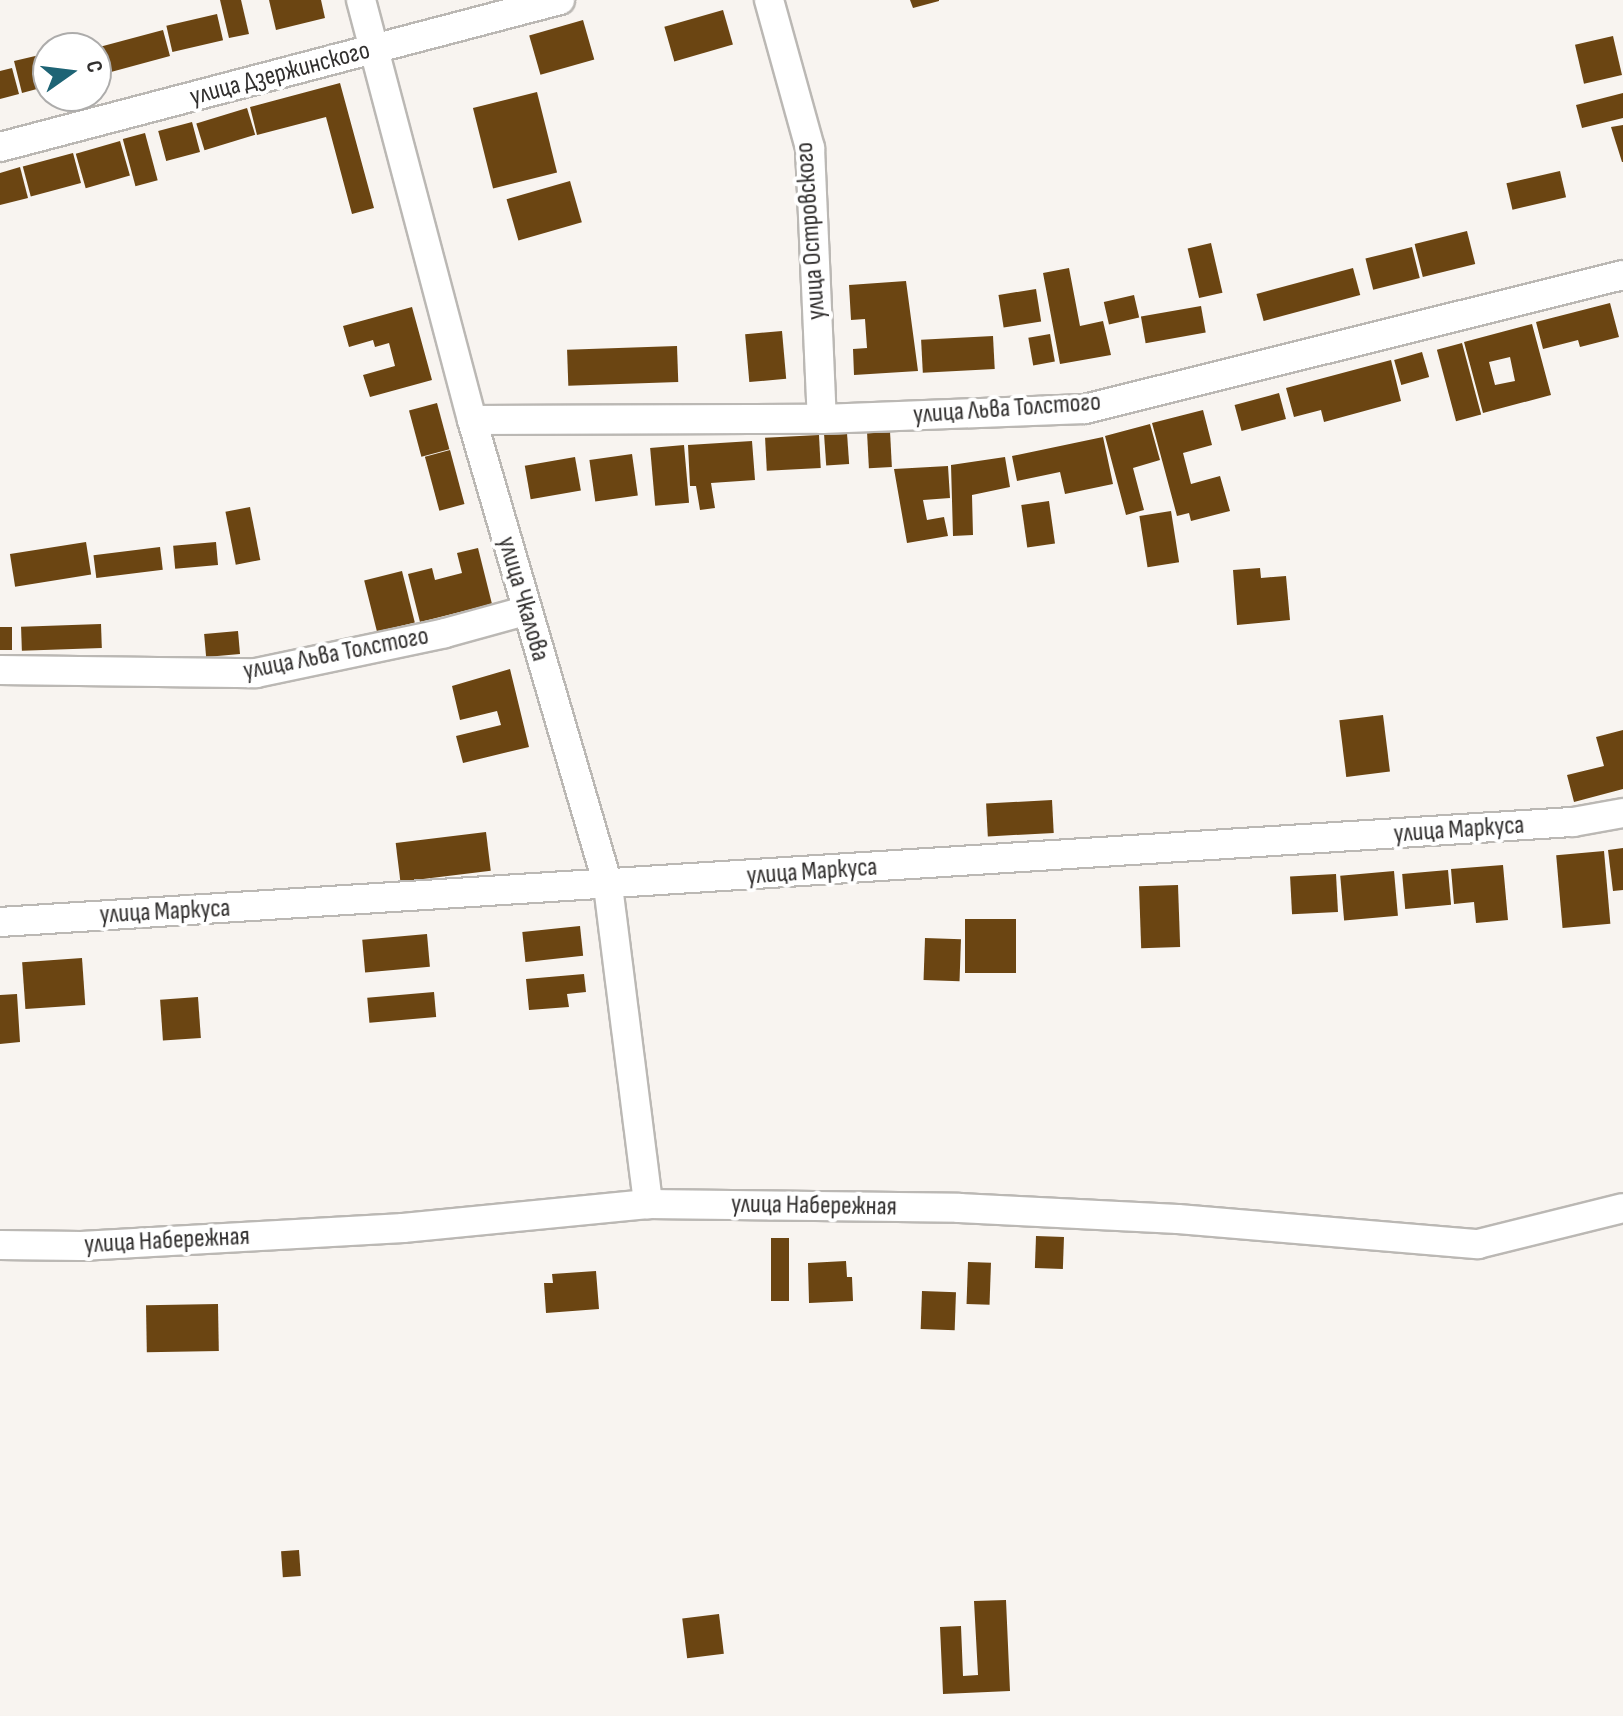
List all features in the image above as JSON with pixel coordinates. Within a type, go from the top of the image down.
[{"type":"street","name":"улица Чкалова","points":[[361,0],[525,611],[608,886],[648,1204]]},
{"type":"street","name":"улица Дзержинского","points":[[0,147],[560,0]]},
{"type":"street","name":"улица Островского","points":[[769,0],[810,148],[822,419]]},
{"type":"street","name":"улица Льва Толстого","points":[[472,420],[822,419],[1085,409],[1623,275]]},
{"type":"street","name":"улица Льва Толстого","points":[[0,670],[256,673],[445,633],[525,611]]},
{"type":"street","name":"улица Маркуса","points":[[0,922],[608,886],[1573,822],[1623,813]]},
{"type":"street","name":"улица Набережная","points":[[0,1245],[81,1246],[403,1228],[648,1204],[959,1208],[1178,1219],[1478,1244],[1623,1208]]},
{"type":"building","points":[[220,0],[241,0],[249,34],[229,38]]},
{"type":"building","points":[[269,0],[321,0],[325,18],[276,30]]},
{"type":"building","points":[[910,0],[939,0],[939,1],[913,8]]},
{"type":"building","points":[[723,10],[733,45],[674,61],[664,27]]},
{"type":"building","points":[[217,14],[223,40],[172,52],[166,26]]},
{"type":"building","points":[[583,20],[594,59],[540,75],[529,35]]},
{"type":"building","points":[[163,30],[170,56],[112,72],[112,44]]},
{"type":"building","points":[[1613,36],[1622,75],[1584,84],[1575,45]]},
{"type":"building","points":[[32,57],[32,90],[22,93],[14,61]]},
{"type":"building","points":[[12,68],[19,94],[0,99],[0,71]]},
{"type":"building","points":[[340,83],[374,208],[352,214],[326,117],[257,135],[250,107]]},
{"type":"building","points":[[537,92],[557,173],[493,189],[473,108]]},
{"type":"building","points":[[1623,93],[1623,118],[1582,128],[1576,105]]},
{"type":"building","points":[[247,108],[255,135],[205,150],[196,123]]},
{"type":"building","points":[[192,122],[200,152],[166,161],[158,131]]},
{"type":"building","points":[[1623,125],[1623,162],[1622,162],[1611,127]]},
{"type":"building","points":[[145,133],[158,180],[135,186],[123,139]]},
{"type":"building","points":[[120,141],[130,176],[86,188],[76,154]]},
{"type":"building","points":[[73,153],[81,183],[31,196],[23,166]]},
{"type":"building","points":[[20,167],[28,198],[0,205],[0,173]]},
{"type":"building","points":[[1560,171],[1566,197],[1512,210],[1506,183]]},
{"type":"building","points":[[570,181],[582,222],[518,241],[507,199]]},
{"type":"building","points":[[1467,231],[1475,264],[1423,277],[1415,244]]},
{"type":"building","points":[[1211,243],[1222,293],[1199,298],[1188,248]]},
{"type":"building","points":[[1412,247],[1420,278],[1373,290],[1365,259]]},
{"type":"building","points":[[1069,268],[1080,326],[1103,321],[1111,355],[1060,364],[1043,273]]},
{"type":"building","points":[[1353,268],[1360,295],[1264,321],[1256,294]]},
{"type":"building","points":[[906,281],[918,371],[854,375],[853,349],[867,348],[865,319],[851,320],[849,285]]},
{"type":"building","points":[[1036,289],[1041,322],[1004,328],[998,295]]},
{"type":"building","points":[[1134,295],[1139,317],[1109,324],[1104,302]]},
{"type":"building","points":[[1610,303],[1619,337],[1580,347],[1578,340],[1543,349],[1536,322]]},
{"type":"building","points":[[1201,306],[1206,333],[1146,343],[1141,317]]},
{"type":"building","points":[[412,307],[432,380],[370,397],[363,375],[395,366],[389,343],[375,347],[373,340],[349,347],[343,326]]},
{"type":"building","points":[[1532,324],[1551,395],[1483,413],[1464,342]],"holes":[[[1510,357],[1515,381],[1495,385],[1489,362]]]},
{"type":"building","points":[[782,331],[786,379],[749,382],[745,334]]},
{"type":"building","points":[[1050,334],[1055,362],[1033,365],[1028,338]]},
{"type":"building","points":[[993,336],[995,369],[923,373],[921,340]]},
{"type":"building","points":[[1462,343],[1481,414],[1456,421],[1437,350]]},
{"type":"building","points":[[677,346],[678,382],[568,386],[567,350]]},
{"type":"building","points":[[1422,352],[1429,377],[1401,385],[1394,360]]},
{"type":"building","points":[[1391,360],[1401,401],[1324,422],[1321,410],[1294,417],[1286,388]]},
{"type":"building","points":[[1279,393],[1286,419],[1242,431],[1235,405]]},
{"type":"building","points":[[437,403],[449,449],[421,457],[409,411]]},
{"type":"building","points":[[1203,410],[1212,445],[1183,453],[1191,484],[1220,476],[1230,511],[1191,521],[1189,513],[1177,516],[1152,423]]},
{"type":"building","points":[[1150,424],[1160,460],[1133,468],[1144,510],[1126,515],[1105,436]]},
{"type":"building","points":[[890,431],[892,467],[869,468],[867,432]]},
{"type":"building","points":[[847,433],[849,464],[826,466],[824,435]]},
{"type":"building","points":[[819,435],[821,468],[767,471],[765,438]]},
{"type":"building","points":[[1103,437],[1113,484],[1065,494],[1060,472],[1017,481],[1012,456]]},
{"type":"building","points":[[752,441],[755,480],[711,483],[715,508],[700,510],[696,486],[690,486],[688,445]]},
{"type":"building","points":[[684,445],[689,503],[655,506],[650,448]]},
{"type":"building","points":[[450,450],[464,504],[439,511],[425,457]]},
{"type":"building","points":[[632,454],[638,496],[595,502],[589,460]]},
{"type":"building","points":[[575,457],[581,490],[531,499],[525,466]]},
{"type":"building","points":[[1005,457],[1010,487],[972,495],[973,535],[953,536],[951,465]]},
{"type":"building","points":[[948,466],[950,498],[923,500],[927,520],[944,517],[948,536],[907,543],[894,469]]},
{"type":"building","points":[[1049,501],[1055,544],[1027,547],[1021,505]]},
{"type":"building","points":[[250,507],[260,560],[236,565],[225,512]]},
{"type":"building","points":[[1171,511],[1179,562],[1148,567],[1139,516]]},
{"type":"building","points":[[86,542],[91,575],[15,587],[10,554]]},
{"type":"building","points":[[216,542],[218,565],[175,569],[173,546]]},
{"type":"building","points":[[160,547],[163,570],[96,578],[93,555]]},
{"type":"building","points":[[478,548],[492,604],[420,622],[408,574],[432,568],[435,580],[462,573],[457,553]]},
{"type":"building","points":[[1260,568],[1261,578],[1286,576],[1290,620],[1237,625],[1233,570]]},
{"type":"building","points":[[402,571],[415,622],[377,632],[364,580]]},
{"type":"building","points":[[101,624],[102,648],[22,651],[21,627]]},
{"type":"building","points":[[0,627],[12,627],[12,650],[0,650]]},
{"type":"building","points":[[238,631],[240,654],[206,657],[204,634]]},
{"type":"building","points":[[510,669],[529,747],[463,763],[456,736],[501,725],[497,711],[460,720],[452,686]]},
{"type":"building","points":[[1383,715],[1390,772],[1346,777],[1339,720]]},
{"type":"building","points":[[1623,730],[1623,789],[1574,802],[1567,775],[1604,766],[1596,737]]},
{"type":"building","points":[[1052,800],[1054,833],[988,836],[986,803]]},
{"type":"building","points":[[486,832],[491,871],[400,882],[396,843]]},
{"type":"building","points":[[1623,848],[1623,890],[1613,891],[1608,850]]},
{"type":"building","points":[[1604,851],[1610,924],[1563,928],[1556,855]]},
{"type":"building","points":[[1503,865],[1508,920],[1476,923],[1474,902],[1454,904],[1451,869]]},
{"type":"building","points":[[1448,870],[1451,905],[1405,909],[1402,874]]},
{"type":"building","points":[[1394,871],[1398,916],[1344,921],[1340,876]]},
{"type":"building","points":[[1336,874],[1338,912],[1292,914],[1290,876]]},
{"type":"building","points":[[1178,885],[1180,947],[1141,948],[1139,886]]},
{"type":"building","points":[[965,919],[1016,919],[1016,973],[965,973]]},
{"type":"building","points":[[580,926],[583,956],[525,962],[522,932]]},
{"type":"building","points":[[427,934],[430,967],[365,973],[362,940]]},
{"type":"building","points":[[925,938],[961,939],[960,981],[924,980]]},
{"type":"building","points":[[82,958],[85,1005],[25,1009],[22,962]]},
{"type":"building","points":[[584,974],[586,992],[567,994],[569,1007],[529,1010],[526,979]]},
{"type":"building","points":[[434,992],[436,1017],[369,1023],[367,998]]},
{"type":"building","points":[[17,994],[20,1042],[0,1044],[0,995]]},
{"type":"building","points":[[198,997],[201,1038],[163,1041],[160,1000]]},
{"type":"building","points":[[1036,1236],[1064,1237],[1063,1269],[1035,1268]]},
{"type":"building","points":[[771,1238],[789,1238],[789,1301],[771,1301]]},
{"type":"building","points":[[846,1261],[847,1277],[852,1277],[853,1301],[809,1303],[808,1263]]},
{"type":"building","points":[[968,1262],[991,1263],[990,1305],[967,1304]]},
{"type":"building","points":[[596,1271],[599,1309],[546,1313],[544,1283],[553,1283],[552,1274]]},
{"type":"building","points":[[922,1291],[956,1292],[955,1330],[921,1329]]},
{"type":"building","points":[[218,1304],[219,1351],[147,1352],[146,1305]]},
{"type":"building","points":[[299,1550],[301,1576],[283,1577],[281,1551]]},
{"type":"building","points":[[1006,1600],[1010,1691],[943,1694],[940,1627],[961,1626],[963,1676],[978,1675],[974,1601]]},
{"type":"building","points":[[719,1614],[724,1654],[687,1658],[682,1619]]}]
